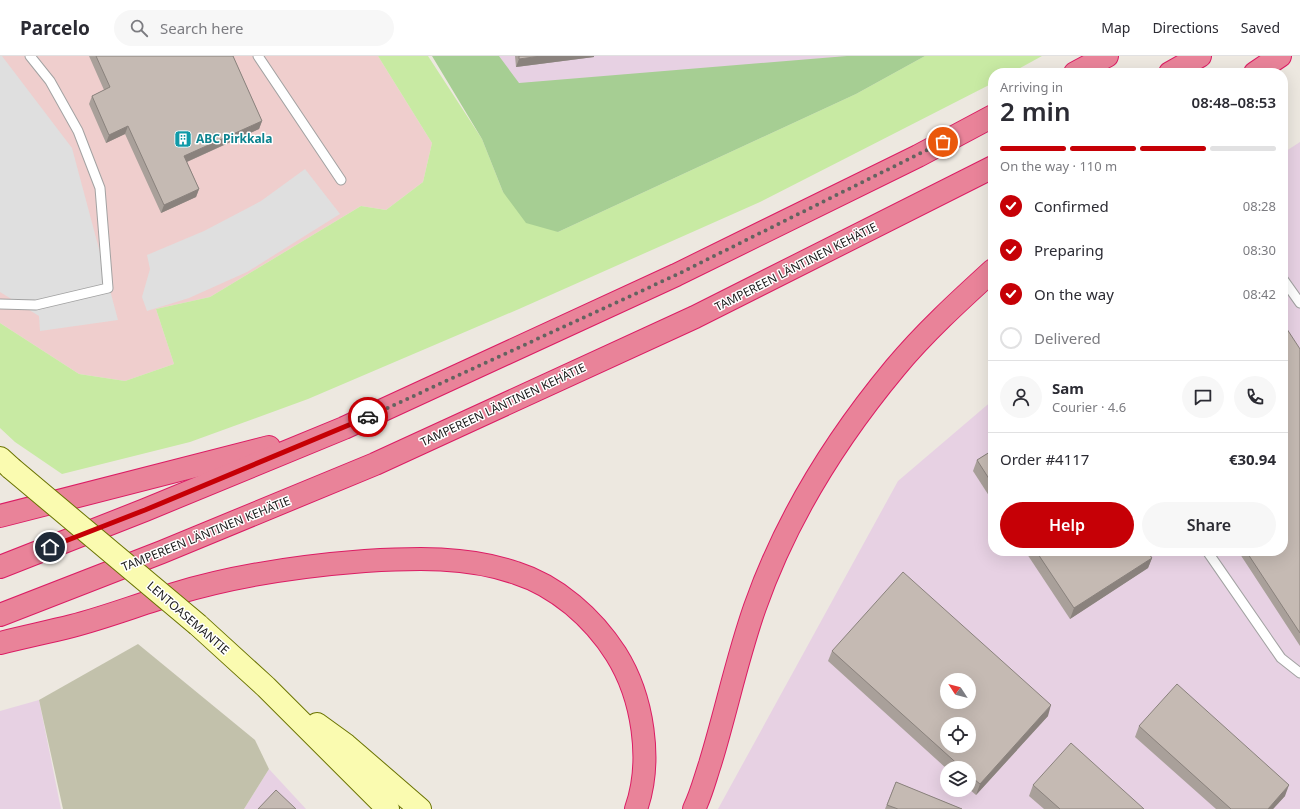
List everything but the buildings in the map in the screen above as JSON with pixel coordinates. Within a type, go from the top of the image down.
[{"type":"highway","points":[[1084,68],[1107,56]]},
{"type":"highway","points":[[1179,68],[1200,56]]},
{"type":"highway","points":[[1262,68],[1280,56]]},
{"type":"highway","points":[[0,567],[145,510],[344,428],[676,275],[918,156],[988,119]]},
{"type":"highway","name":"TAMPEREEN LÄNTINEN KEHÄTIE","points":[[0,615],[162,552],[375,464],[696,317],[988,170]]},
{"type":"highway","points":[[694,809],[716,743],[738,657],[755,606],[775,554],[798,508],[825,464],[895,368],[942,318],[988,275]]},
{"type":"highway","points":[[0,516],[344,428]]},
{"type":"highway","points":[[0,643],[74,626],[175,593],[236,578],[280,570],[393,559],[442,559],[481,564],[516,573],[542,584],[566,600],[606,639],[623,665],[632,689],[640,719],[644,745],[644,771],[636,809]]},
{"type":"main road","name":"LENTOASEMANTIE","points":[[5,463],[198,625],[266,687],[388,809]]},
{"type":"main road","name":"LENTOASEMANTIE","points":[[266,687],[346,745],[420,809]]},
{"type":"lane","points":[[0,304],[36,305],[108,288],[100,188],[78,131],[50,81],[30,56]]},
{"type":"lane","points":[[258,56],[341,180]]},
{"type":"lane","points":[[1288,286],[1300,303]]},
{"type":"lane","points":[[1211,556],[1281,658],[1300,673]]},
{"type":"shaded area","points":[[0,56],[378,56],[432,143],[423,182],[386,210],[361,206],[210,297],[156,309],[174,364],[125,381],[79,374],[0,323]]},
{"type":"shaded area","points":[[0,56],[2,56],[72,148],[118,320],[40,331],[39,316],[0,292]]},
{"type":"shaded area","points":[[474,56],[886,56],[477,99]]},
{"type":"shaded area","points":[[1300,142],[1300,809],[718,809],[898,481],[988,404],[988,556],[1288,556],[1288,150]]},
{"type":"shaded area","points":[[305,169],[340,214],[247,272],[189,298],[147,311],[142,297],[150,269],[147,255],[204,231],[261,201]]},
{"type":"shaded area","points":[[138,644],[255,740],[269,769],[244,809],[63,809],[39,700]]},
{"type":"shaded area","points":[[39,700],[61,809],[0,809],[0,711]]},
{"type":"shaded area","points":[[269,769],[306,809],[244,809]]},
{"type":"green space","points":[[378,56],[428,56],[482,139],[503,192],[558,232],[856,94],[925,56],[1042,56],[1020,68],[988,68],[988,86],[760,202],[519,309],[308,399],[190,442],[62,474],[15,442],[0,428],[0,323],[79,374],[125,381],[174,364],[156,309],[210,297],[361,206],[386,210],[423,182],[432,143]]},
{"type":"green space","points":[[432,56],[499,56],[519,83],[847,56],[925,56],[856,94],[558,232],[526,223],[503,192],[482,139]]},
{"type":"way so far","points":[[368,417],[676,275],[918,156],[943,142]]},
{"type":"place","name":"ABC Pirkkala","points":[[183,139]]},
{"type":"route","points":[[50,547],[145,510],[368,417]]}]
